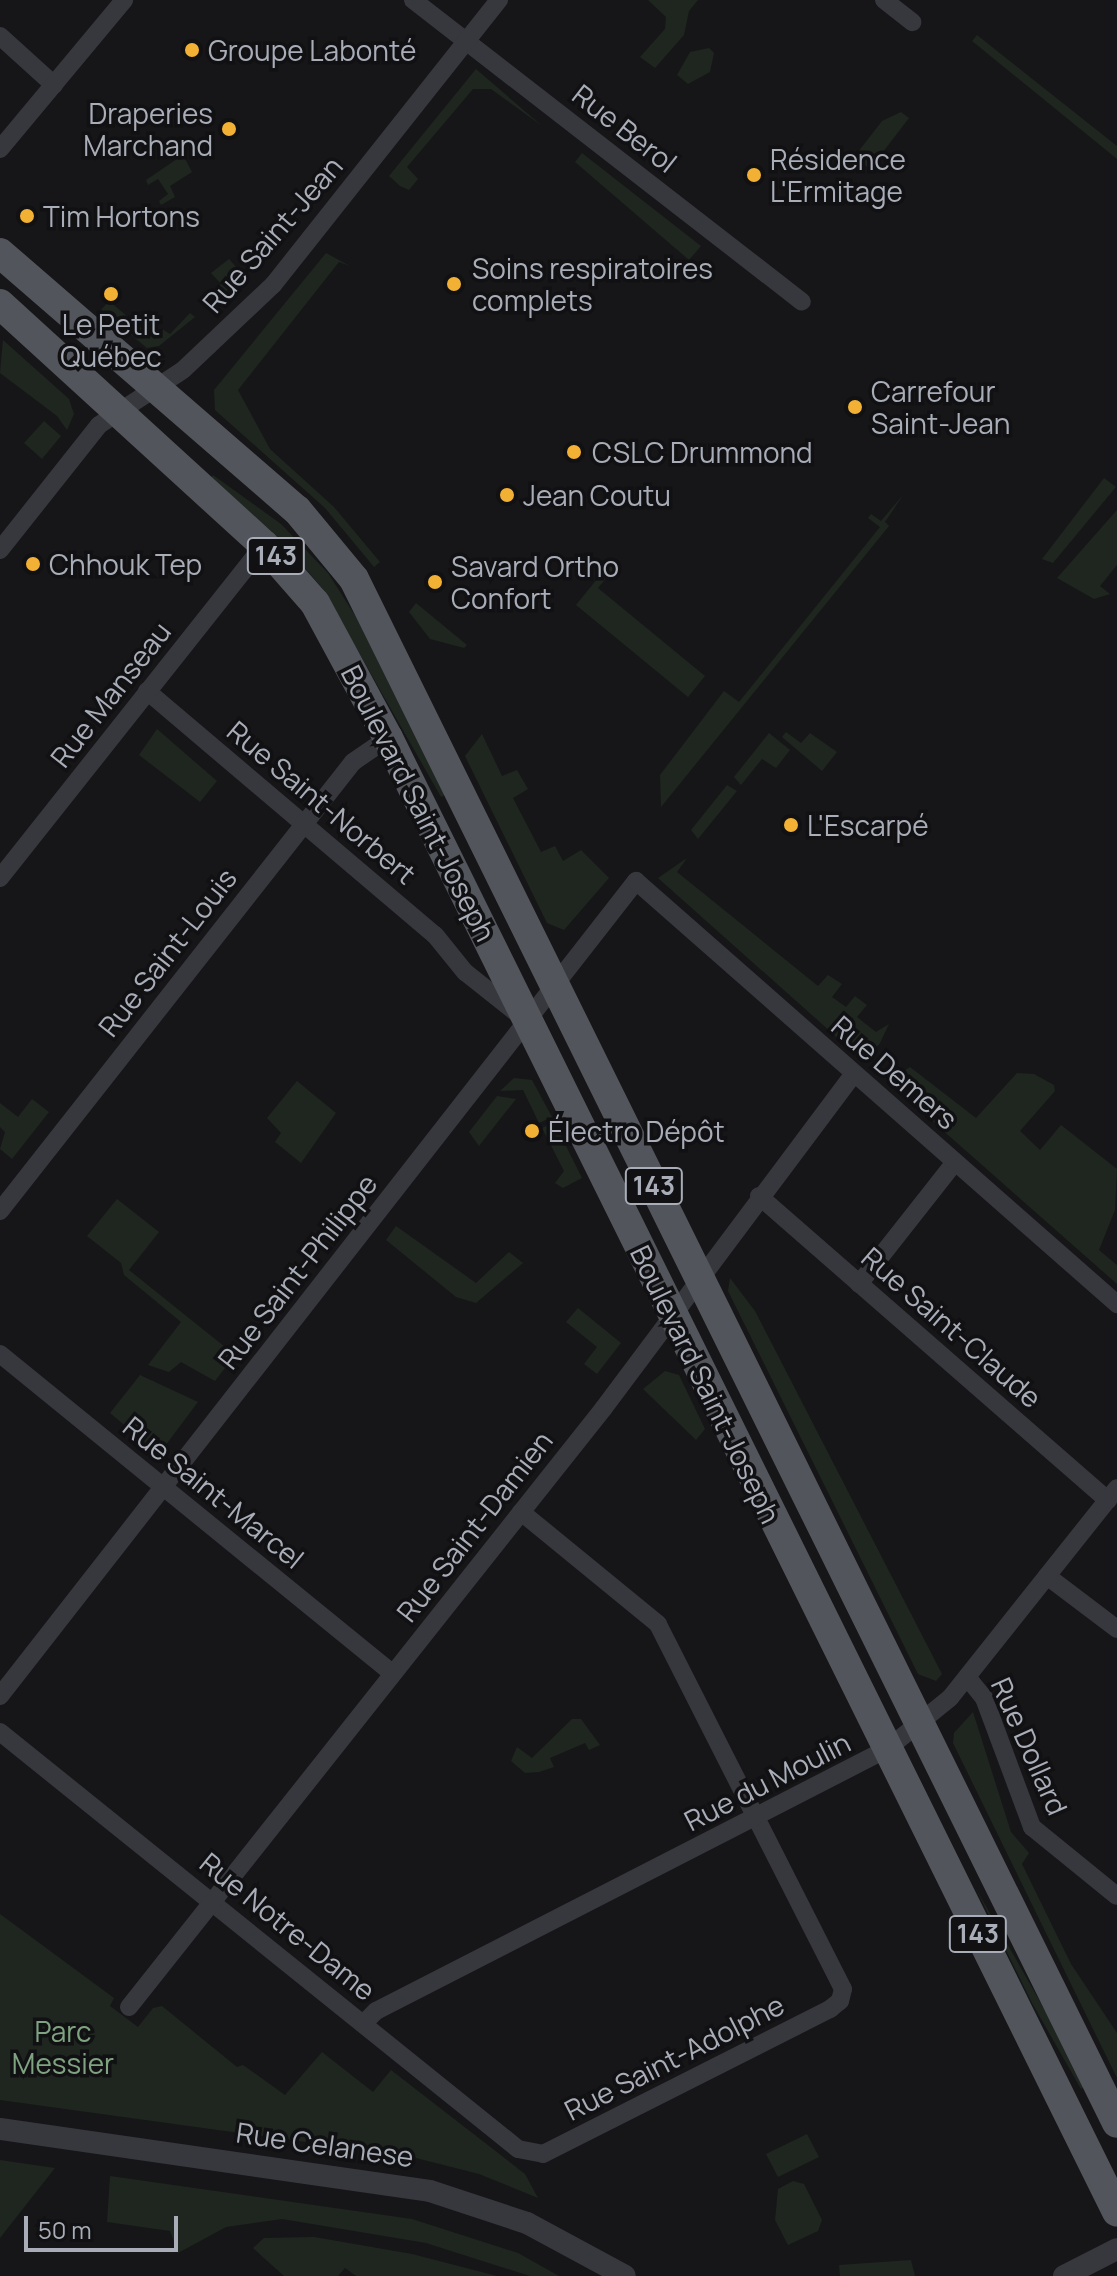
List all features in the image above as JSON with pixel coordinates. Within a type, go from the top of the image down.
[{"type":"main road","name":"Boulevard Saint-Joseph","points":[[0,253],[297,510],[339,558],[554,983],[1117,2123]]},
{"type":"main road","name":"Boulevard Saint-Joseph","points":[[0,304],[264,545],[315,603],[388,738],[1117,2212]]},
{"type":"street","points":[[0,149],[124,0]]},
{"type":"street","name":"Rue Berol","points":[[413,0],[802,302]]},
{"type":"street","name":"Rue Saint-Jean","points":[[0,550],[99,425],[183,370],[273,285],[499,0]]},
{"type":"street","points":[[884,0],[912,22]]},
{"type":"street","points":[[0,36],[54,85]]},
{"type":"street","name":"Rue Manseau","points":[[0,878],[264,545]]},
{"type":"street","name":"Rue Saint-Norbert","points":[[147,691],[435,935],[465,972],[528,1022]]},
{"type":"street","name":"Rue Saint-Louis","points":[[0,1211],[304,823],[360,755],[388,738]]},
{"type":"street","name":"Rue Saint-Philippe","points":[[0,1696],[636,881]]},
{"type":"street","name":"Rue Demers","points":[[636,881],[1117,1304]]},
{"type":"street","name":"Rue Saint-Damien","points":[[129,2007],[521,1512],[854,1073]]},
{"type":"street","points":[[859,1284],[955,1162]]},
{"type":"street","name":"Rue Saint-Claude","points":[[759,1196],[859,1284],[1113,1494]]},
{"type":"street","name":"Rue Saint-Marcel","points":[[0,1354],[392,1673]]},
{"type":"street","name":"Rue du Moulin","points":[[364,2023],[376,2011],[758,1818],[887,1749],[921,1723],[967,1677],[1113,1494]]},
{"type":"street","points":[[521,1512],[651,1614],[758,1818]]},
{"type":"street","points":[[1047,1576],[1117,1629]]},
{"type":"street","name":"Rue Dollard","points":[[967,1677],[984,1698],[1032,1827],[1117,1896]]},
{"type":"street","name":"Rue Notre-Dame","points":[[0,1732],[518,2149],[543,2154]]},
{"type":"street","name":"Rue Saint-Adolphe","points":[[543,2154],[830,2009],[842,1998],[842,1983],[758,1818]]},
{"type":"street","name":"Rue Celanese","points":[[0,2129],[430,2191],[518,2219],[625,2276]]},
{"type":"street","points":[[1064,2276],[1117,2249]]},
{"type":"green space","points":[[648,0],[698,0],[689,11],[684,35],[655,68],[640,57],[665,29],[666,17]]},
{"type":"green space","points":[[977,35],[1117,146],[1117,159],[972,41]]},
{"type":"green space","points":[[709,48],[714,53],[710,72],[688,84],[677,75],[690,52]]},
{"type":"green space","points":[[476,69],[542,126],[491,89],[473,89],[407,167],[418,179],[409,190],[400,186],[389,176]]},
{"type":"green space","points":[[901,112],[909,118],[870,169],[858,160],[858,152],[882,121]]},
{"type":"green space","points":[[582,153],[701,246],[689,260],[575,162]]},
{"type":"green space","points":[[183,155],[192,172],[170,186],[175,197],[161,205],[159,201],[168,194],[158,179],[148,185],[146,180]]},
{"type":"green space","points":[[326,253],[350,266],[339,262],[238,390],[270,449],[334,507],[380,562],[374,567],[325,508],[215,410],[214,390]]},
{"type":"green space","points":[[229,259],[244,276],[215,301],[212,292],[221,284],[211,273]]},
{"type":"green space","points":[[109,301],[154,339],[162,329],[170,334],[190,313],[195,317],[159,346],[147,348],[101,310]]},
{"type":"green space","points":[[3,340],[69,399],[74,414],[67,430],[57,416],[0,373]]},
{"type":"green space","points":[[44,421],[61,436],[42,459],[24,443]]},
{"type":"green space","points":[[213,475],[281,524],[328,573],[356,617],[445,795],[441,797],[322,588],[289,549],[210,479]]},
{"type":"green space","points":[[1104,478],[1116,487],[1053,563],[1042,559]]},
{"type":"green space","points":[[903,495],[885,522],[889,526],[661,807],[660,775],[724,691],[739,702],[880,527],[868,518],[871,514],[881,521]]},
{"type":"green space","points":[[1117,510],[1117,565],[1100,586],[1110,594],[1094,599],[1057,578]]},
{"type":"green space","points":[[614,558],[618,564],[598,588],[705,676],[688,697],[576,605]]},
{"type":"green space","points":[[416,603],[467,645],[464,648],[430,639],[409,612]]},
{"type":"green space","points":[[157,729],[217,781],[200,802],[139,755]]},
{"type":"green space","points":[[786,732],[801,743],[810,733],[837,752],[822,771],[782,737]]},
{"type":"green space","points":[[769,733],[790,750],[776,768],[762,759],[741,785],[734,777]]},
{"type":"green space","points":[[482,734],[502,776],[517,770],[528,789],[513,798],[541,852],[555,846],[563,861],[581,850],[609,878],[564,930],[547,923],[465,756]]},
{"type":"green space","points":[[727,785],[737,791],[698,839],[691,830]]},
{"type":"green space","points":[[687,858],[677,872],[818,986],[828,975],[842,984],[832,997],[846,1007],[855,996],[867,1005],[857,1017],[876,1032],[889,1024],[879,1045],[859,1057],[658,878]]},
{"type":"green space","points":[[910,1067],[976,1118],[1017,1073],[1034,1074],[1054,1085],[1055,1091],[1020,1131],[1040,1150],[1061,1125],[1117,1169],[1115,1210],[1099,1250],[1117,1265],[1117,1284],[896,1089],[895,1077]]},
{"type":"green space","points":[[514,1078],[532,1080],[552,1117],[539,1123],[523,1090],[500,1091]]},
{"type":"green space","points":[[297,1081],[336,1113],[301,1163],[275,1142],[281,1133],[267,1118]]},
{"type":"green space","points":[[497,1096],[516,1099],[479,1146],[469,1132]]},
{"type":"green space","points":[[32,1099],[49,1112],[12,1159],[0,1149],[5,1132],[0,1127],[0,1103],[18,1117]]},
{"type":"green space","points":[[554,1122],[582,1178],[563,1188],[555,1183],[564,1171],[542,1128]]},
{"type":"green space","points":[[117,1199],[159,1232],[129,1270],[235,1355],[215,1381],[181,1362],[169,1372],[148,1365],[181,1322],[124,1275],[121,1263],[87,1236]]},
{"type":"green space","points":[[396,1226],[476,1283],[509,1252],[523,1263],[476,1303],[456,1297],[386,1240]]},
{"type":"green space","points":[[730,1278],[755,1311],[942,1674],[936,1681],[918,1674],[728,1291]]},
{"type":"green space","points":[[578,1308],[621,1343],[597,1374],[584,1364],[597,1347],[566,1322]]},
{"type":"green space","points":[[665,1371],[679,1375],[705,1429],[696,1440],[643,1389]]},
{"type":"green space","points":[[140,1375],[198,1402],[162,1450],[154,1450],[110,1413]]},
{"type":"green space","points":[[973,1712],[1011,1832],[1029,1853],[1022,1864],[1071,1964],[1117,2033],[1117,2078],[953,1743],[954,1733]]},
{"type":"green space","points":[[572,1719],[581,1719],[600,1745],[589,1750],[585,1743],[550,1758],[554,1767],[539,1772],[525,1773],[511,1761],[517,1747],[532,1758]]},
{"type":"green space","points":[[975,1887],[1055,2028],[1084,2087],[1081,2089],[1032,2003]]},
{"type":"green space","name":"Parc Messier","points":[[0,1914],[114,1998],[110,2006],[138,2027],[153,2008],[162,2006],[237,2067],[243,2065],[285,2095],[322,2052],[373,2092],[391,2070],[525,2174],[538,2198],[479,2174],[408,2156],[0,2100]]},
{"type":"green space","points":[[807,2134],[819,2157],[778,2177],[766,2154]]},
{"type":"green space","points":[[0,2160],[55,2168],[0,2238]]},
{"type":"green space","points":[[110,2176],[412,2219],[518,2253],[559,2276],[530,2276],[426,2243],[282,2219],[226,2227],[178,2253],[170,2231],[107,2222]]},
{"type":"green space","points":[[793,2181],[804,2184],[822,2220],[818,2231],[788,2245],[775,2220],[778,2189]]},
{"type":"green space","points":[[314,2237],[412,2254],[497,2276],[356,2276],[345,2268],[338,2276],[284,2276],[253,2248],[264,2238]]},
{"type":"green space","points":[[911,2260],[915,2276],[840,2276],[839,2265]]},
{"type":"place","name":"Groupe Labonté","points":[[192,50]]},
{"type":"place","name":"Draperies Marchand","points":[[229,129]]},
{"type":"place","name":"Résidence L'Ermitage","points":[[754,175]]},
{"type":"place","name":"Tim Hortons","points":[[27,216]]},
{"type":"place","name":"Soins respiratoires complets","points":[[454,284]]},
{"type":"place","name":"Le Petit Québec","points":[[111,294]]},
{"type":"place","name":"Carrefour Saint-Jean","points":[[855,407]]},
{"type":"place","name":"CSLC Drummond","points":[[574,452]]},
{"type":"place","name":"Jean Coutu","points":[[507,495]]},
{"type":"place","name":"Chhouk Tep","points":[[33,564]]},
{"type":"place","name":"Savard Ortho Confort","points":[[435,582]]},
{"type":"place","name":"L'Escarpé","points":[[791,825]]},
{"type":"place","name":"Électro Dépôt","points":[[532,1131]]}]
